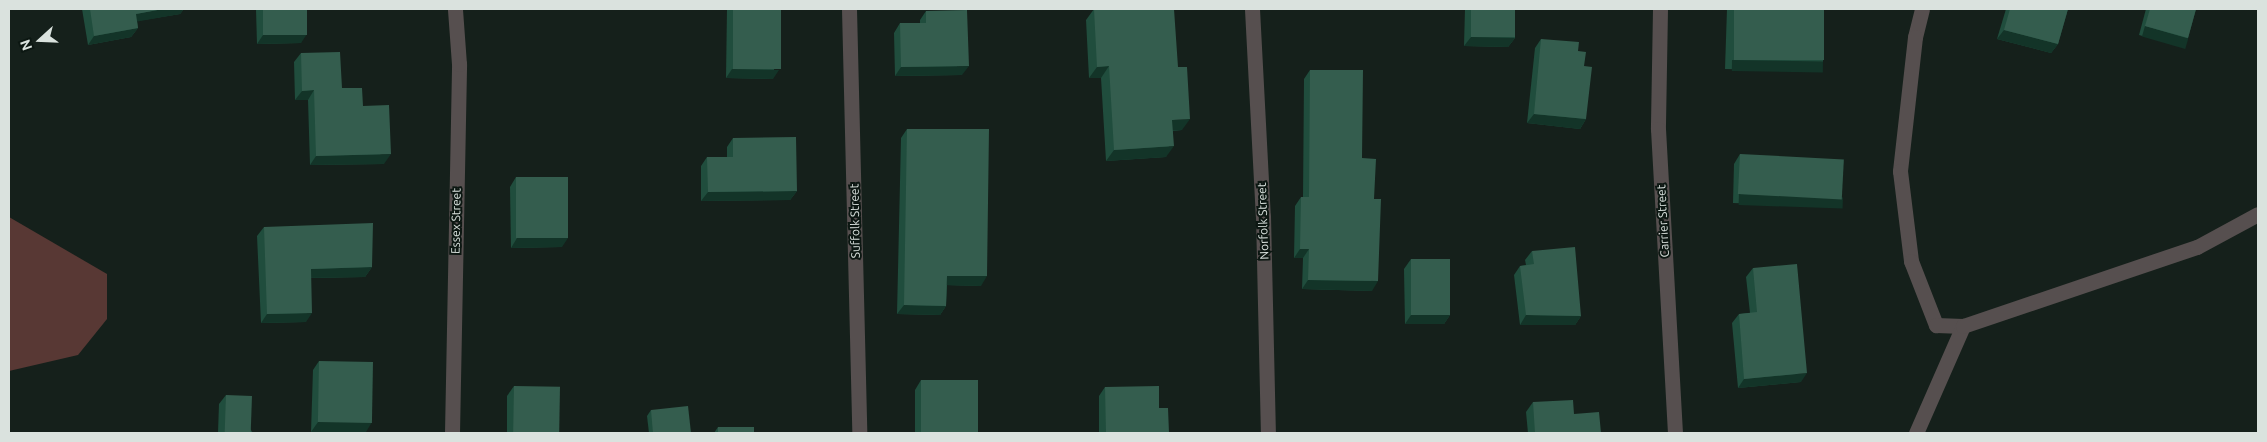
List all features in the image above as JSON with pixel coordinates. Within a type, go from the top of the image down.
[{"type":"street","name":"Essex Street","points":[[452,433],[459,64],[455,9]]},
{"type":"street","name":"Suffolk Street","points":[[849,9],[859,433]]},
{"type":"street","name":"Norfolk Street","points":[[1252,9],[1263,216],[1268,433]]},
{"type":"street","name":"Carrier Street","points":[[1660,9],[1658,129],[1675,433]]},
{"type":"street","points":[[1922,9],[1915,38],[1900,171],[1911,260],[1936,325],[1963,326],[2114,278],[2197,247],[2258,214]]},
{"type":"street","points":[[1916,433],[1963,326]]},
{"type":"shaded area","points":[[9,217],[107,274],[107,319],[78,355],[9,371]]},
{"type":"building","points":[[90,9],[163,9],[136,14],[138,28],[94,36]]},
{"type":"building","points":[[263,9],[307,9],[307,35],[263,35]]},
{"type":"building","points":[[733,9],[781,9],[781,69],[733,69]]},
{"type":"building","points":[[1094,9],[1174,9],[1178,67],[1187,67],[1190,119],[1172,120],[1174,146],[1114,150],[1109,66],[1097,67]]},
{"type":"building","points":[[1471,9],[1515,9],[1515,37],[1471,37]]},
{"type":"building","points":[[1734,9],[1824,9],[1824,60],[1734,60]]},
{"type":"building","points":[[2010,9],[2068,9],[2058,44],[2004,30]]},
{"type":"building","points":[[2150,9],[2196,9],[2188,38],[2145,26]]},
{"type":"building","points":[[967,10],[969,66],[901,67],[900,23],[926,23],[926,11]]},
{"type":"building","points":[[1541,39],[1579,42],[1578,51],[1586,52],[1584,66],[1592,67],[1586,119],[1534,114]]},
{"type":"building","points":[[340,52],[342,88],[362,88],[363,106],[389,105],[391,154],[316,156],[314,90],[302,91],[301,53]]},
{"type":"building","points":[[1310,70],[1363,70],[1362,158],[1376,159],[1374,199],[1381,199],[1378,281],[1308,280],[1309,249],[1300,249],[1301,197],[1309,197]]},
{"type":"building","points":[[907,129],[989,129],[987,276],[947,276],[946,306],[904,305]]},
{"type":"building","points":[[796,137],[797,191],[708,192],[707,157],[733,157],[733,138]]},
{"type":"building","points":[[1740,154],[1844,159],[1842,199],[1738,194]]},
{"type":"building","points":[[516,177],[568,177],[568,238],[516,238]]},
{"type":"building","points":[[373,223],[372,267],[311,269],[312,313],[267,314],[264,227]]},
{"type":"building","points":[[1575,247],[1581,316],[1526,315],[1520,266],[1534,264],[1532,251]]},
{"type":"building","points":[[1411,259],[1450,259],[1450,315],[1411,315]]},
{"type":"building","points":[[1797,264],[1807,373],[1744,379],[1739,314],[1757,312],[1753,268]]},
{"type":"building","points":[[319,361],[373,362],[372,423],[318,422]]},
{"type":"building","points":[[921,380],[978,380],[978,433],[921,433]]},
{"type":"building","points":[[514,386],[560,387],[559,433],[513,433]]},
{"type":"building","points":[[1159,386],[1159,408],[1168,408],[1169,433],[1106,433],[1105,387]]},
{"type":"building","points":[[226,395],[252,396],[251,433],[225,433]]},
{"type":"building","points":[[1573,400],[1574,414],[1599,412],[1601,433],[1535,433],[1533,402]]},
{"type":"building","points":[[688,406],[691,433],[653,433],[651,410]]},
{"type":"building","points":[[718,427],[754,427],[754,433],[718,433]]}]
